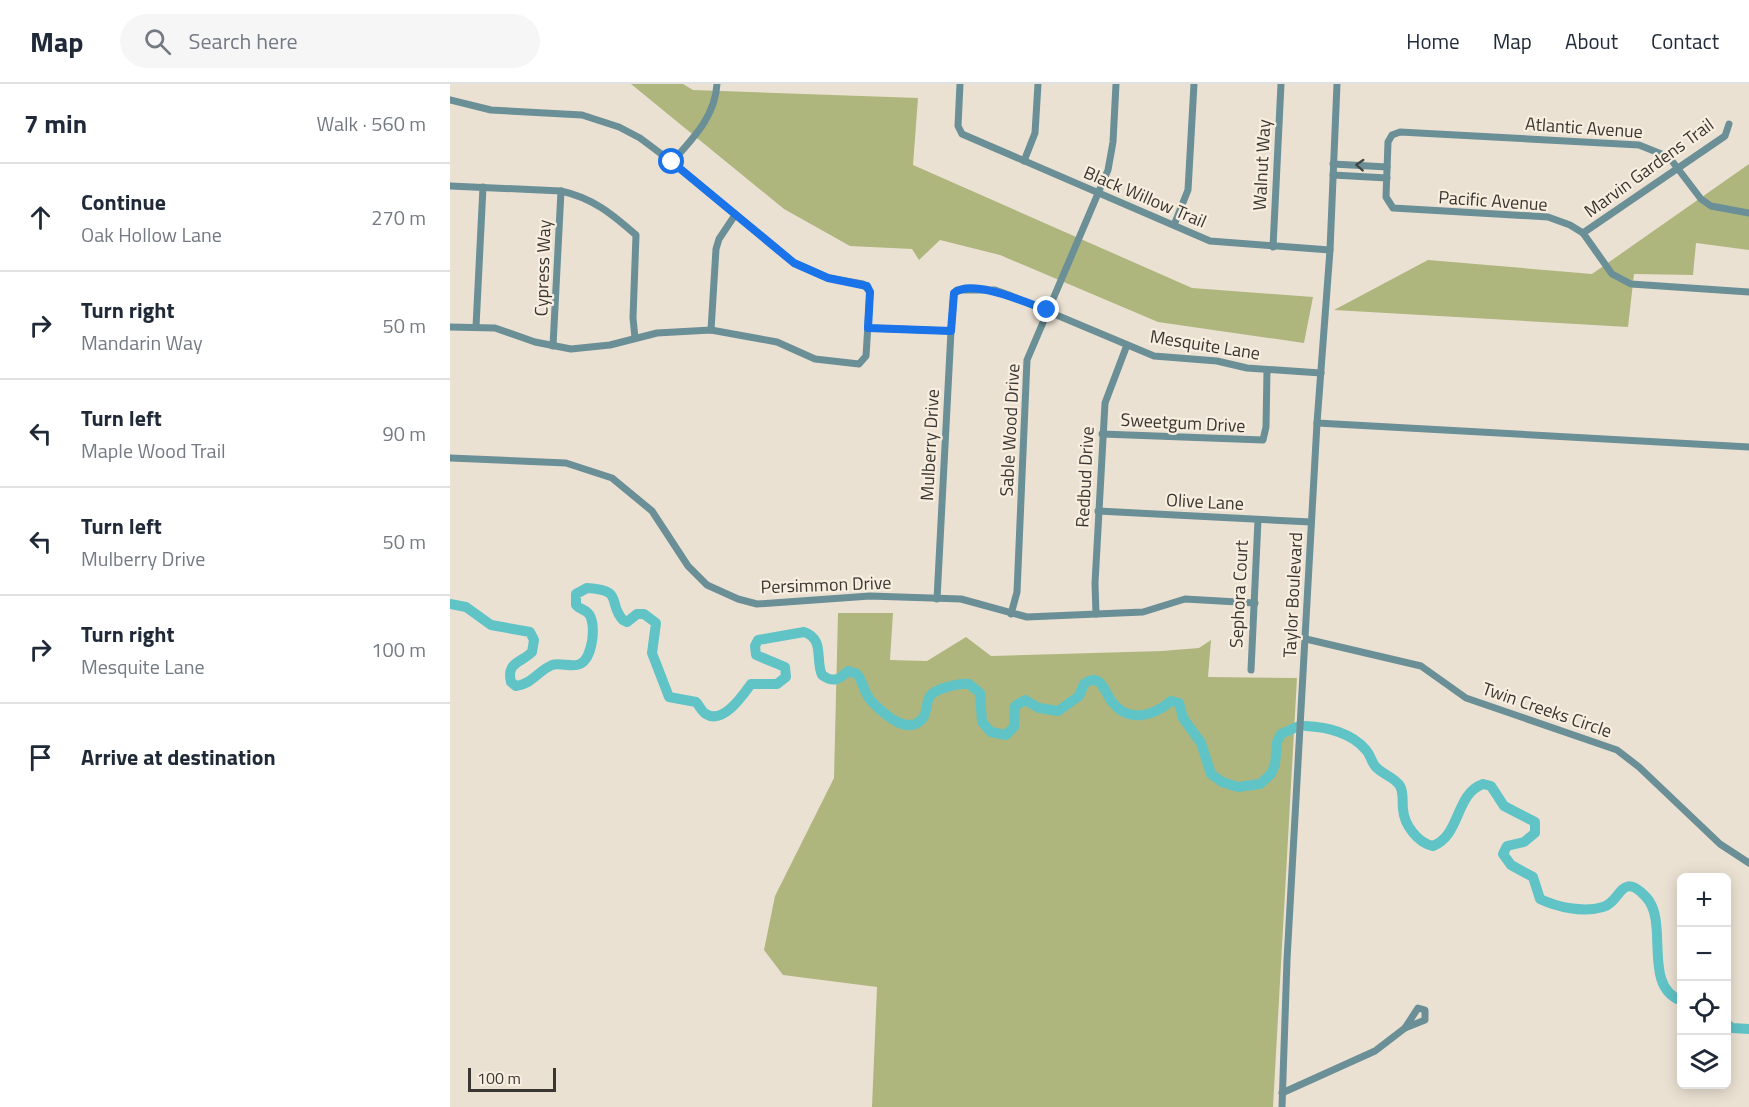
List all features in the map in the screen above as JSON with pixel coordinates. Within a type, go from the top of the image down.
[{"type":"street","points":[[672,162],[700,130],[711,111],[717,84]]},
{"type":"street","name":"Black Willow Trail","points":[[960,84],[959,130],[1024,161],[1210,241],[1330,250]]},
{"type":"street","points":[[1024,161],[1035,133],[1038,84]]},
{"type":"street","name":"Sable Wood Drive","points":[[1011,614],[1017,592],[1027,360],[1111,156],[1116,84]]},
{"type":"street","points":[[1174,225],[1188,190],[1194,84]]},
{"type":"street","name":"Walnut Way","points":[[1273,247],[1281,84]]},
{"type":"street","name":"Taylor Boulevard","points":[[1282,1107],[1287,960],[1311,522],[1330,250],[1337,84]]},
{"type":"street","points":[[450,100],[491,110],[582,115],[619,127],[640,138],[672,162],[794,263],[828,278],[867,286],[870,292],[864,361],[859,364],[829,363],[814,359],[777,342],[711,330],[682,329],[592,348],[553,346],[513,333],[476,327],[450,327]]},
{"type":"street","name":"Marvin Gardens Trail","points":[[1584,233],[1725,135],[1729,124]]},
{"type":"street","name":"Atlantic Avenue","points":[[1387,167],[1388,142],[1392,135],[1400,132],[1639,145],[1669,157],[1679,167],[1701,199],[1711,206],[1749,213]]},
{"type":"street","points":[[1333,164],[1387,167],[1387,178],[1333,175]]},
{"type":"street","name":"Pacific Avenue","points":[[1387,178],[1386,197],[1389,205],[1406,211],[1548,217],[1584,233]]},
{"type":"street","points":[[450,186],[561,191],[577,195],[606,209],[636,236],[633,318],[635,338]]},
{"type":"street","points":[[476,327],[483,187]]},
{"type":"street","name":"Cypress Way","points":[[553,346],[561,191]]},
{"type":"street","points":[[711,330],[716,249],[719,239],[735,215]]},
{"type":"street","points":[[1584,233],[1612,274],[1631,284],[1749,292]]},
{"type":"street","name":"Mesquite Lane","points":[[954,293],[961,289],[995,290],[1126,345],[1166,358],[1208,360],[1267,370],[1321,373]]},
{"type":"street","name":"Mulberry Drive","points":[[937,599],[954,293]]},
{"type":"street","points":[[868,328],[951,331]]},
{"type":"street","name":"Redbud Drive","points":[[1096,614],[1102,434],[1107,392],[1126,345]]},
{"type":"street","name":"Sweetgum Drive","points":[[1102,434],[1263,440],[1266,427],[1267,370]]},
{"type":"street","points":[[1317,423],[1749,447]]},
{"type":"street","name":"Persimmon Drive","points":[[450,458],[566,463],[612,477],[652,511],[694,572],[707,585],[738,599],[776,604],[870,596],[972,600],[1011,614],[1027,617],[1143,612],[1185,599],[1254,603]]},
{"type":"street","name":"Olive Lane","points":[[1098,512],[1311,522]]},
{"type":"street","name":"Sephora Court","points":[[1251,670],[1258,520]]},
{"type":"street","name":"Twin Creeks Circle","points":[[1306,639],[1325,641],[1421,666],[1466,698],[1617,750],[1639,766],[1720,844],[1749,863]]},
{"type":"street","points":[[1282,1094],[1375,1051],[1405,1028]]},
{"type":"green space","points":[[631,84],[683,84],[693,90],[918,98],[913,165],[1192,288],[1313,297],[1304,343],[1158,322],[1000,255],[940,240],[919,260],[912,249],[850,246],[784,209]]},
{"type":"green space","points":[[1749,164],[1749,250],[1696,243],[1693,275],[1634,274],[1628,327],[1334,310],[1428,260],[1592,274]]},
{"type":"green space","points":[[838,613],[893,613],[890,660],[927,661],[966,637],[991,656],[1162,651],[1199,648],[1211,640],[1208,677],[1297,678],[1273,1107],[872,1107],[877,987],[783,975],[764,950],[775,896],[834,778]]},
{"type":"waterway","points":[[450,604],[466,607],[491,625],[530,632],[534,640],[532,652],[511,670],[511,682],[516,686],[526,683],[552,665],[577,665],[584,660],[591,648],[593,632],[588,613],[576,605],[576,594],[587,588],[606,591],[613,598],[618,614],[623,620],[627,622],[637,614],[644,614],[656,623],[652,653],[669,697],[696,702],[705,713],[712,716],[719,716],[726,712],[751,684],[777,684],[786,677],[785,667],[756,655],[755,646],[758,640],[804,632],[815,640],[822,675],[833,680],[848,671],[857,674],[872,702],[889,717],[903,724],[917,723],[923,718],[929,698],[933,693],[948,687],[969,684],[980,693],[982,722],[991,732],[1006,735],[1014,727],[1015,706],[1025,700],[1039,708],[1058,711],[1079,696],[1084,684],[1095,680],[1102,685],[1113,703],[1126,713],[1142,715],[1157,710],[1171,701],[1179,703],[1183,718],[1201,743],[1211,774],[1222,782],[1238,787],[1260,784],[1271,774],[1275,765],[1277,742],[1281,734],[1299,726]]},
{"type":"waterway","points":[[1306,726],[1339,732],[1360,744],[1378,769],[1400,786],[1406,821],[1417,837],[1427,844],[1433,846],[1442,841],[1449,833],[1467,796],[1483,784],[1491,786],[1504,806],[1535,822],[1535,833],[1524,842],[1507,846],[1503,854],[1511,865],[1533,877],[1540,899],[1570,908],[1595,909],[1609,904],[1626,887],[1631,886],[1638,889],[1653,908],[1662,982],[1670,994],[1677,998]]},
{"type":"waterway","points":[[1731,1027],[1749,1029]]},
{"type":"route","points":[[672,162],[794,263],[828,278],[867,286],[870,292],[868,328],[951,331],[954,293],[961,289],[995,290],[1047,310]]}]
